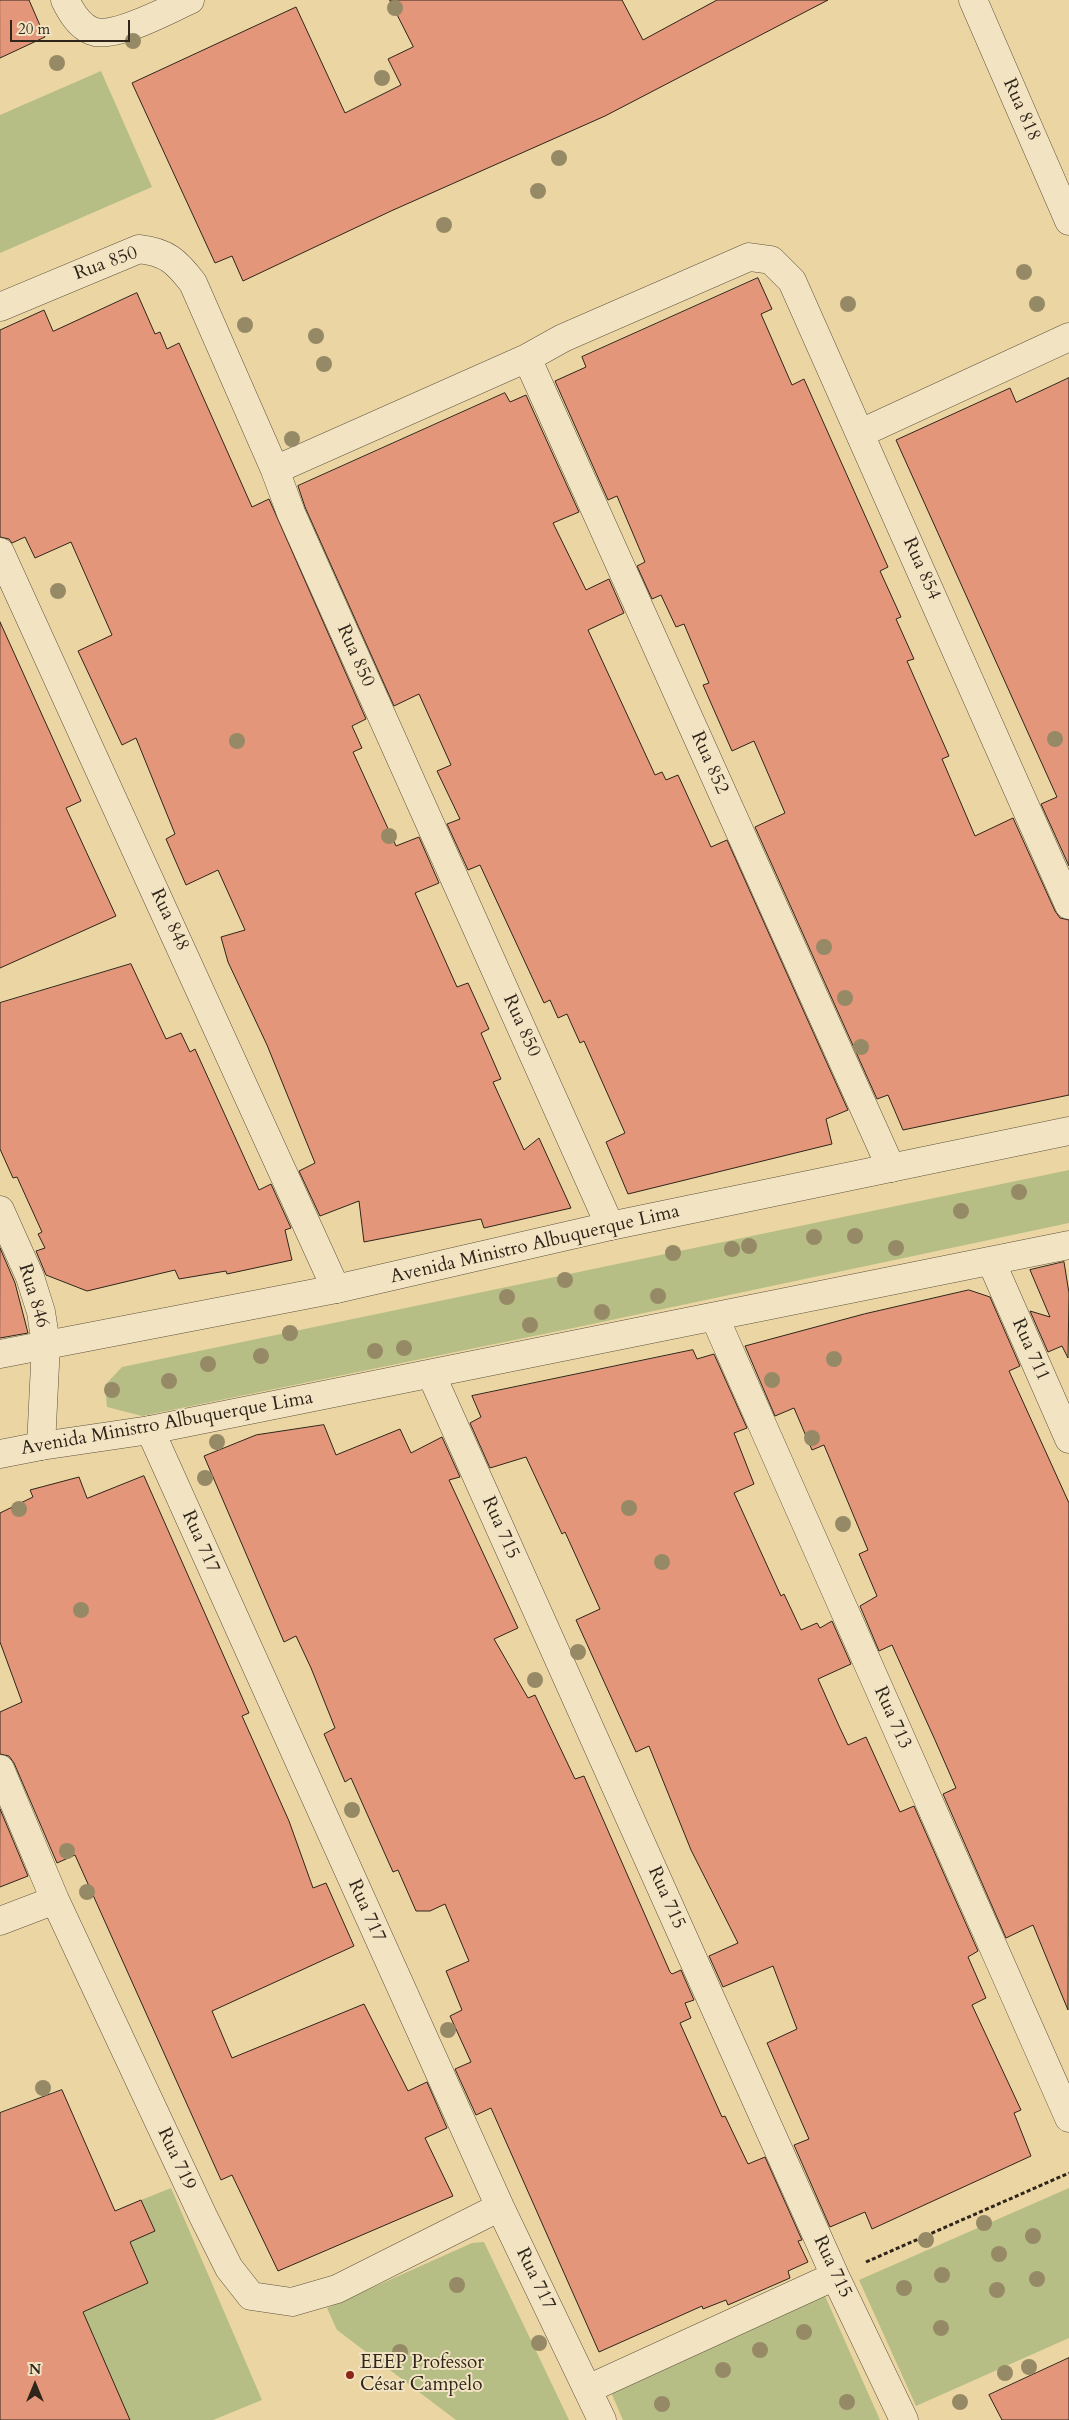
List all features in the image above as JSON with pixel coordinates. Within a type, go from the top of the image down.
[{"type":"street","points":[[65,0],[72,15],[93,31],[111,32],[139,23],[190,0]]},
{"type":"street","name":"Rua 818","points":[[973,0],[1069,220]]},
{"type":"street","name":"Rua 850","points":[[0,307],[140,249],[158,251],[180,265],[193,283],[292,513],[610,1226]]},
{"type":"street","name":"Rua 854","points":[[527,358],[563,338],[750,257],[771,260],[792,281],[1069,904]]},
{"type":"street","points":[[861,433],[1069,337]]},
{"type":"street","points":[[275,470],[527,358]]},
{"type":"street","name":"Rua 852","points":[[527,358],[891,1168]]},
{"type":"street","name":"Rua 848","points":[[0,552],[336,1289]]},
{"type":"street","name":"Avenida Ministro Albuquerque Lima","points":[[0,1354],[336,1289],[610,1226],[1069,1131]]},
{"type":"street","name":"Rua 846","points":[[0,1210],[32,1285],[41,1312],[46,1344],[41,1446]]},
{"type":"street","name":"Avenida Ministro Albuquerque Lima","points":[[0,1454],[150,1430],[715,1318],[1069,1245]]},
{"type":"street","name":"Rua 711","points":[[991,1261],[1069,1439]]},
{"type":"street","name":"Rua 713","points":[[715,1318],[1069,2118]]},
{"type":"street","name":"Rua 715","points":[[431,1374],[835,2276],[904,2420]]},
{"type":"street","name":"Rua 717","points":[[150,1430],[500,2207],[602,2420]]},
{"type":"street","name":"Rua 719","points":[[0,1769],[55,1900],[203,2216],[229,2268],[251,2296],[292,2302],[337,2289],[500,2207]]},
{"type":"street","points":[[0,1922],[55,1900]]},
{"type":"street","points":[[588,2389],[835,2276]]},
{"type":"path","points":[[835,2276],[1069,2173]]},
{"type":"green space","points":[[101,71],[152,187],[0,253],[0,115]]},
{"type":"green space","points":[[1069,1170],[1069,1223],[583,1326],[142,1416],[107,1407],[105,1385],[122,1367]]},
{"type":"green space","points":[[171,2188],[262,2400],[213,2420],[0,2420],[0,2348],[148,2283],[130,2242],[155,2231],[141,2200]]},
{"type":"green space","points":[[1069,2188],[1069,2338],[916,2406],[859,2280]]},
{"type":"green space","points":[[484,2242],[569,2420],[456,2420],[337,2330],[327,2308],[472,2243]]},
{"type":"green space","points":[[825,2296],[880,2420],[623,2420],[610,2390]]},
{"type":"building","points":[[0,0],[29,0],[45,37],[0,58]]},
{"type":"building","points":[[390,0],[622,0],[643,40],[717,0],[828,0],[605,116],[391,211],[243,281],[232,256],[215,263],[132,83],[296,7],[345,113],[401,85],[388,59],[413,47]]},
{"type":"building","points":[[758,278],[772,309],[761,314],[792,385],[804,379],[888,567],[880,571],[901,617],[896,619],[914,659],[907,661],[949,756],[942,759],[975,836],[1013,818],[1055,911],[1060,918],[1069,920],[1069,1095],[903,1130],[888,1095],[877,1099],[755,827],[785,813],[754,741],[732,751],[703,685],[709,683],[684,624],[676,627],[661,595],[652,599],[637,566],[645,562],[617,496],[608,500],[555,381],[586,367],[582,357]]},
{"type":"building","points":[[137,293],[155,334],[160,332],[167,349],[179,343],[252,507],[269,499],[366,719],[352,726],[362,748],[353,752],[396,846],[419,837],[439,883],[415,893],[457,987],[468,983],[489,1029],[481,1033],[501,1079],[493,1082],[524,1150],[539,1138],[571,1208],[484,1228],[481,1219],[364,1242],[359,1201],[320,1216],[299,1171],[315,1163],[267,1045],[228,962],[221,937],[245,930],[218,870],[186,885],[166,839],[175,834],[136,738],[122,745],[78,651],[112,635],[71,542],[35,558],[25,537],[12,543],[9,539],[0,537],[0,330],[44,310],[53,331]]},
{"type":"building","points":[[1069,378],[1069,866],[1041,804],[1057,797],[896,440],[1010,388],[1016,402]]},
{"type":"building","points":[[505,393],[510,402],[526,395],[579,512],[553,523],[586,590],[609,579],[624,613],[588,630],[655,775],[662,772],[666,780],[678,775],[711,847],[727,840],[848,1110],[826,1119],[832,1144],[628,1194],[606,1142],[625,1133],[584,1041],[580,1043],[567,1014],[558,1018],[550,1000],[544,1003],[480,865],[468,870],[447,824],[460,819],[437,771],[451,765],[419,694],[394,706],[305,507],[298,486]]},
{"type":"building","points":[[0,622],[81,801],[66,808],[116,916],[0,968]]},
{"type":"building","points":[[131,964],[166,1039],[181,1033],[190,1052],[195,1049],[259,1190],[271,1184],[291,1228],[285,1230],[292,1260],[227,1274],[226,1271],[179,1279],[175,1270],[87,1291],[46,1275],[36,1251],[45,1248],[38,1234],[42,1232],[17,1177],[13,1178],[0,1149],[0,1003]]},
{"type":"building","points":[[0,1248],[15,1283],[28,1333],[0,1338]]},
{"type":"building","points":[[1064,1262],[1069,1293],[1068,1358],[1062,1346],[1048,1352],[1030,1311],[1050,1317],[1030,1270]]},
{"type":"building","points":[[969,1290],[990,1297],[1020,1366],[1009,1371],[1069,1503],[1068,2010],[1033,1925],[1006,1938],[943,1794],[956,1788],[935,1740],[892,1645],[879,1651],[860,1606],[877,1596],[859,1554],[868,1550],[824,1445],[812,1450],[794,1408],[775,1416],[745,1346],[864,1314]]},
{"type":"building","points":[[693,1350],[697,1359],[714,1354],[747,1428],[734,1433],[754,1484],[734,1493],[781,1596],[784,1594],[801,1630],[817,1623],[820,1628],[832,1621],[851,1664],[818,1679],[848,1745],[866,1737],[900,1812],[914,1806],[978,1951],[968,1957],[986,1998],[972,2005],[1021,2110],[1014,2113],[1031,2156],[872,2229],[865,2212],[830,2227],[794,2145],[809,2139],[767,2043],[797,2029],[773,1966],[723,1987],[709,1956],[738,1943],[691,1850],[649,1746],[636,1752],[576,1620],[600,1609],[565,1532],[562,1534],[526,1457],[490,1468],[470,1423],[481,1417],[472,1396]]},
{"type":"building","points":[[324,1425],[336,1455],[400,1429],[411,1453],[442,1437],[460,1477],[449,1480],[518,1628],[494,1639],[528,1698],[535,1695],[575,1779],[584,1776],[670,1972],[672,1974],[681,1970],[694,2000],[685,2003],[691,2018],[680,2023],[722,2117],[725,2116],[748,2164],[765,2157],[802,2240],[798,2241],[808,2262],[788,2271],[790,2278],[728,2305],[726,2300],[703,2309],[702,2306],[599,2352],[491,2108],[476,2115],[455,2069],[471,2062],[450,2016],[462,2010],[446,1971],[469,1961],[445,1904],[430,1911],[416,1911],[398,1870],[393,1872],[351,1778],[345,1782],[324,1734],[335,1728],[311,1668],[296,1636],[284,1642],[204,1456],[256,1435]]},
{"type":"building","points":[[144,1476],[249,1713],[242,1716],[289,1821],[313,1888],[326,1883],[354,1946],[212,2011],[232,2058],[364,2004],[408,2091],[427,2082],[447,2128],[425,2138],[453,2196],[278,2271],[232,2175],[221,2180],[75,1855],[57,1863],[14,1763],[9,1756],[0,1754],[0,1712],[22,1702],[0,1642],[0,1513],[33,1497],[30,1490],[79,1477],[87,1498]]},
{"type":"building","points":[[0,1809],[28,1876],[0,1887]]},
{"type":"building","points":[[62,2090],[115,2211],[141,2200],[155,2231],[130,2242],[148,2283],[83,2312],[130,2420],[0,2420],[0,2113]]},
{"type":"building","points":[[1069,2358],[1069,2420],[1002,2420],[989,2395]]},
{"type":"place","name":"EEEP Professor César Campelo","points":[[350,2375]]}]
